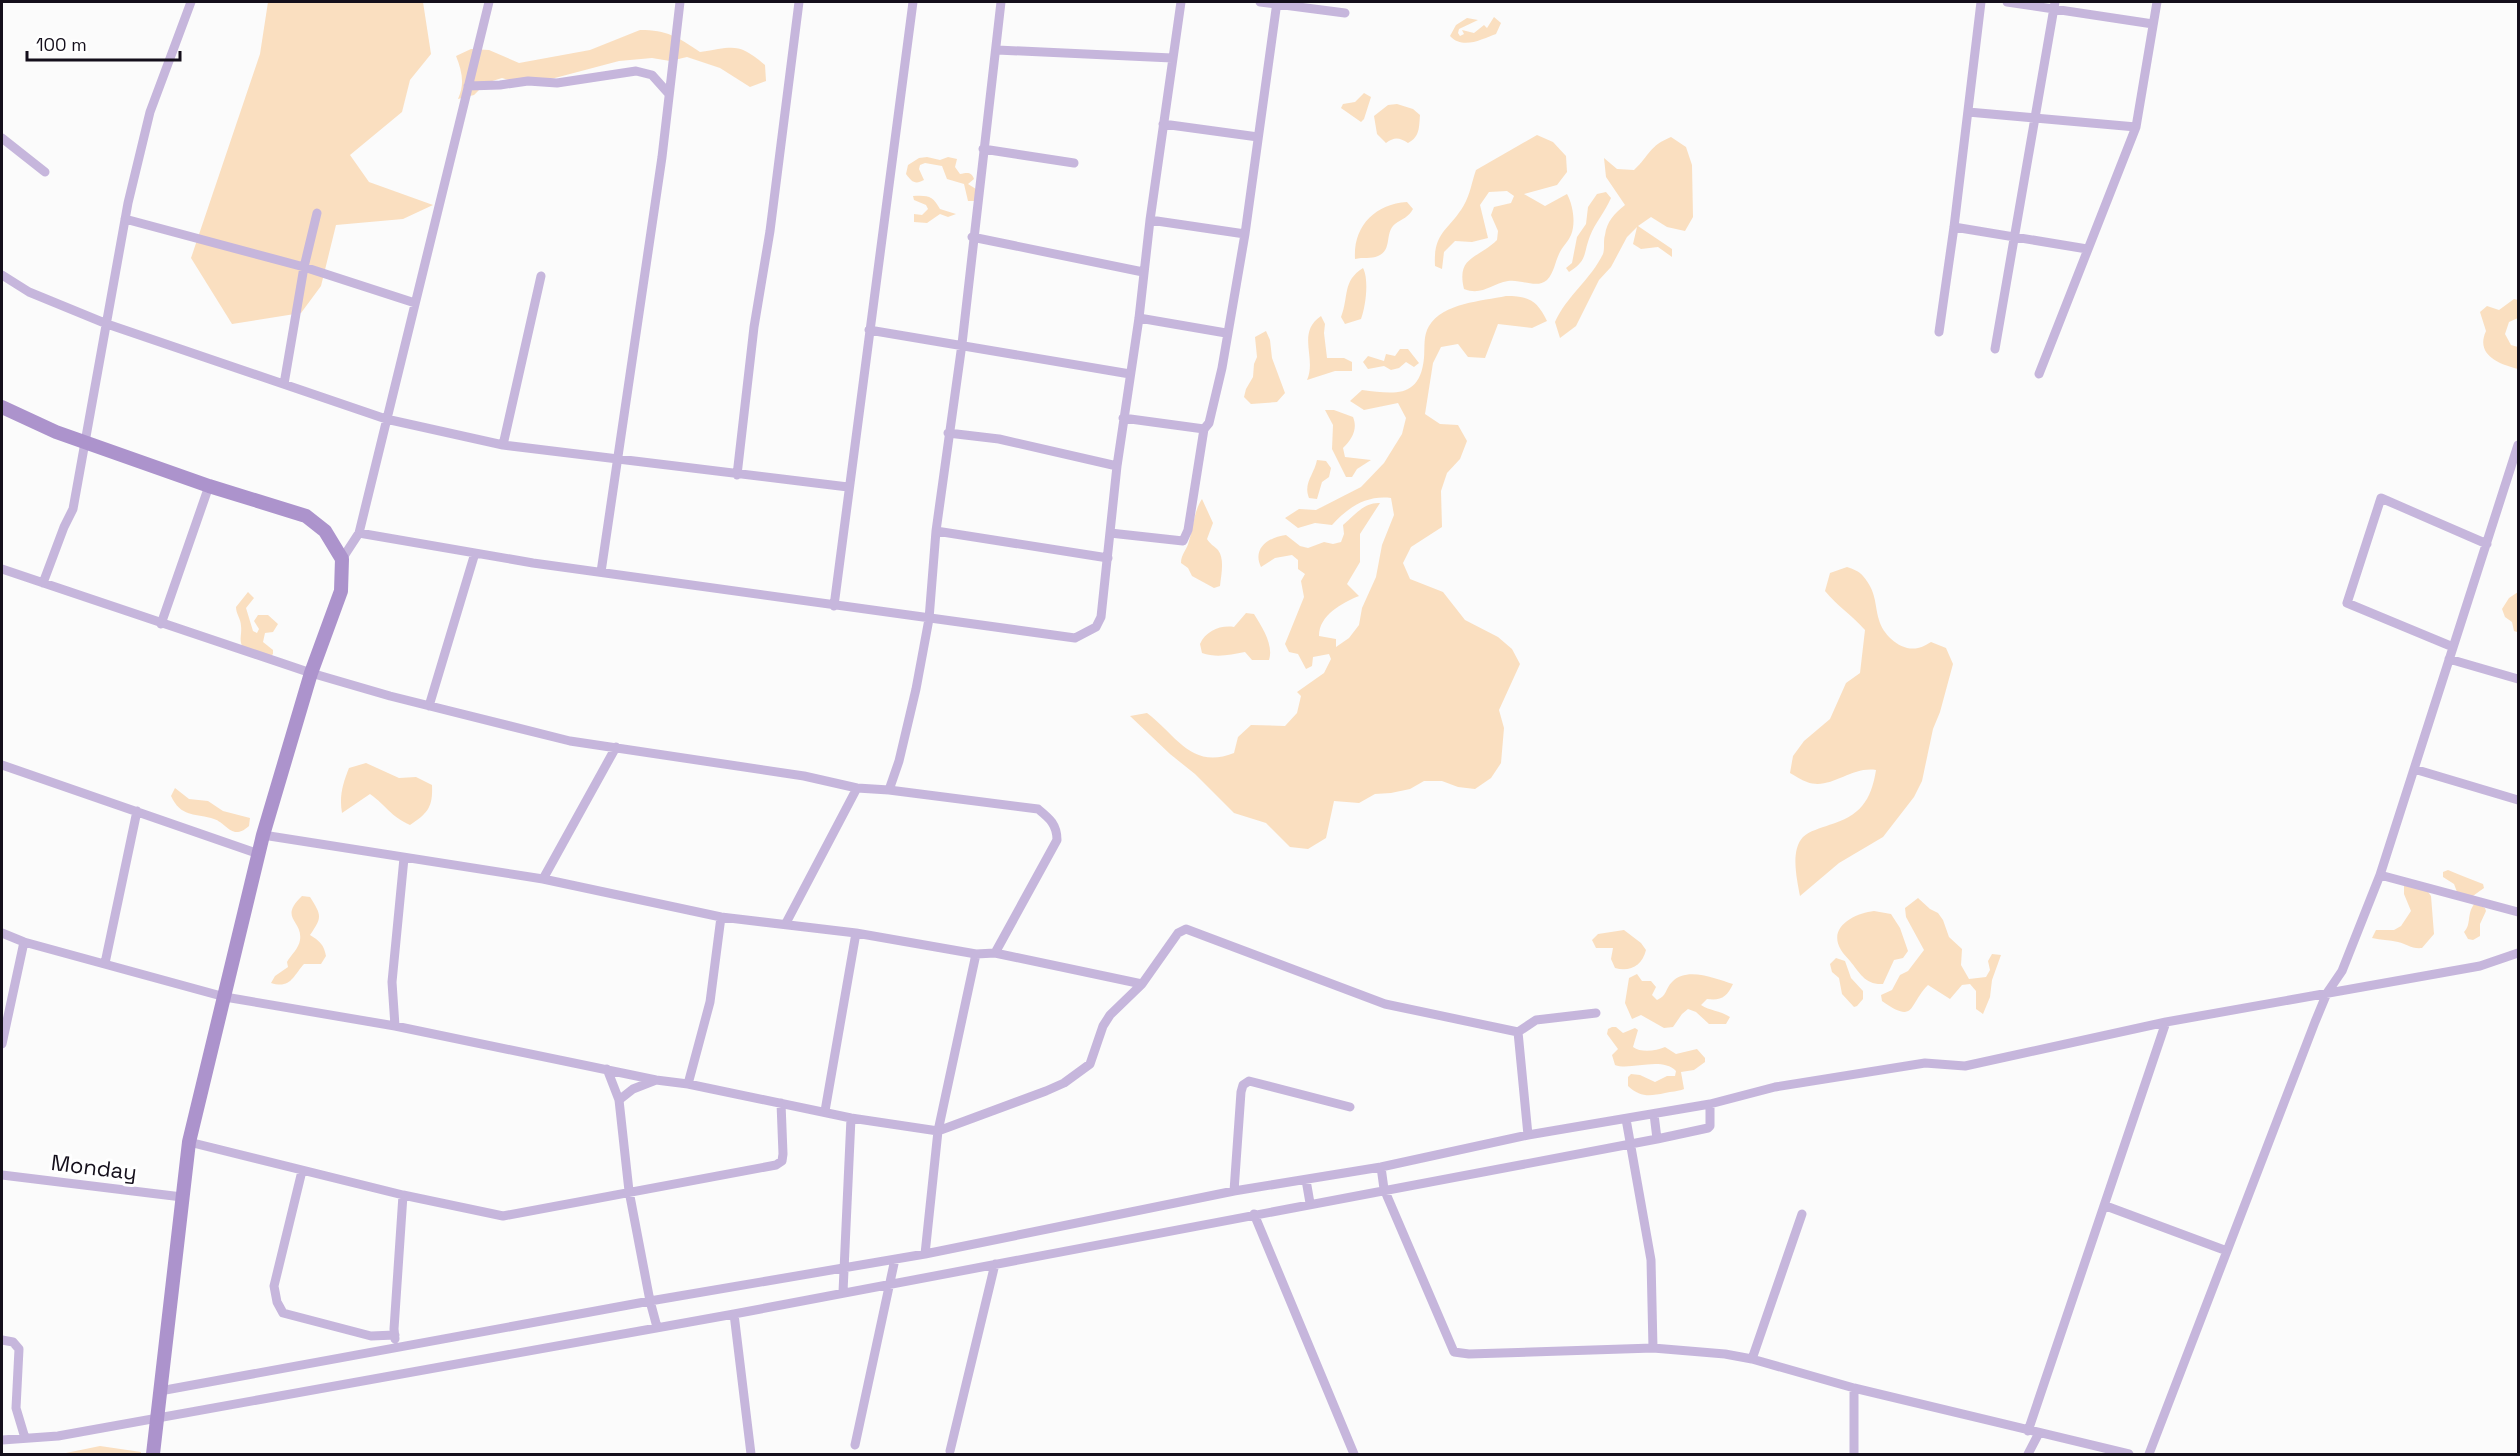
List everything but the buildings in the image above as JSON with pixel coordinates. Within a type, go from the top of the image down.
[{"type":"street","points":[[43,583],[64,527],[74,509],[125,219],[150,112],[191,2]]},
{"type":"street","points":[[153,1455],[189,1143],[264,835],[311,673],[341,591],[342,560],[359,533],[489,2]]},
{"type":"street","points":[[601,572],[619,458],[680,2]]},
{"type":"street","points":[[737,475],[755,317],[770,231],[799,2]]},
{"type":"street","points":[[834,606],[913,2]]},
{"type":"street","points":[[889,790],[899,761],[916,689],[928,619],[936,531],[962,344],[972,237],[997,50],[1001,2]]},
{"type":"street","points":[[359,533],[601,572],[1076,638],[1096,627],[1101,617],[1117,466],[1181,2]]},
{"type":"street","points":[[1260,2],[1345,13]]},
{"type":"street","points":[[1939,332],[1981,2]]},
{"type":"street","points":[[2007,2],[2055,5],[2153,24]]},
{"type":"street","points":[[2039,374],[2086,249],[2136,127],[2157,2]]},
{"type":"street","points":[[1110,533],[1183,541],[1188,530],[1204,429],[1209,423],[1214,403],[1245,234],[1277,3]]},
{"type":"street","points":[[1995,349],[2055,5]]},
{"type":"street","points":[[997,50],[1172,58]]},
{"type":"street","points":[[468,86],[528,81],[557,83],[636,71],[652,75],[669,94]]},
{"type":"street","points":[[1968,112],[2136,127]]},
{"type":"street","points":[[1163,124],[1258,137]]},
{"type":"street","points":[[2,138],[45,172]]},
{"type":"street","points":[[983,149],[1074,163]]},
{"type":"street","points":[[284,384],[304,267],[317,213]]},
{"type":"street","points":[[125,219],[304,267],[415,303]]},
{"type":"street","points":[[1150,220],[1245,234]]},
{"type":"street","points":[[1954,227],[2086,249]]},
{"type":"street","points":[[972,237],[1143,272]]},
{"type":"street","points":[[2,275],[29,292],[107,324],[386,419],[503,445],[848,487]]},
{"type":"street","points":[[503,445],[541,276]]},
{"type":"street","points":[[1139,318],[1226,333]]},
{"type":"street","points":[[869,330],[1130,374]]},
{"type":"street","points":[[2,407],[56,432],[209,486],[306,516],[326,531],[342,560]]},
{"type":"street","points":[[1124,418],[1204,429]]},
{"type":"street","points":[[948,433],[999,439],[1117,466]]},
{"type":"street","points":[[2150,1455],[2327,993],[2342,971],[2380,875],[2518,445]]},
{"type":"street","points":[[161,624],[209,486]]},
{"type":"street","points":[[2453,647],[2347,603],[2381,498],[2487,544]]},
{"type":"street","points":[[936,531],[1108,558]]},
{"type":"street","points":[[429,706],[475,553]]},
{"type":"street","points":[[2,569],[311,673],[429,706],[570,741],[804,776],[858,789],[889,790],[1038,809],[1050,818],[1058,830],[1058,840],[995,953]]},
{"type":"street","points":[[2449,659],[2518,679]]},
{"type":"street","points":[[543,879],[616,747]]},
{"type":"street","points":[[2,765],[259,854]]},
{"type":"street","points":[[2414,769],[2518,800]]},
{"type":"street","points":[[786,923],[858,789]]},
{"type":"street","points":[[105,963],[137,811]]},
{"type":"street","points":[[264,835],[543,879],[722,917],[856,933],[976,954],[995,953],[1142,984]]},
{"type":"street","points":[[395,1026],[392,982],[404,858]]},
{"type":"street","points":[[2380,875],[2518,912]]},
{"type":"street","points":[[688,1084],[710,1002],[722,917]]},
{"type":"street","points":[[2,933],[24,942],[225,997],[395,1026],[851,1118],[938,1131],[1046,1091],[1064,1083],[1086,1068],[1090,1064],[1103,1026],[1110,1015],[1142,984],[1178,933],[1186,929],[1385,1004],[1518,1032],[1536,1020],[1596,1013]]},
{"type":"street","points":[[825,1111],[856,933]]},
{"type":"street","points":[[2,1044],[24,942]]},
{"type":"street","points":[[160,1391],[650,1301],[925,1254],[1234,1191],[1382,1167],[1528,1135],[1710,1104],[1775,1087],[1925,1064],[1965,1065],[2166,1022],[2480,966],[2518,952]]},
{"type":"street","points":[[925,1254],[938,1131],[976,954]]},
{"type":"street","points":[[2028,1431],[2106,1206],[2166,1022]]},
{"type":"street","points":[[1518,1032],[1528,1135]]},
{"type":"street","points":[[607,1069],[619,1100],[629,1191],[657,1326]]},
{"type":"street","points":[[619,1100],[633,1089],[656,1080]]},
{"type":"street","points":[[1234,1191],[1243,1085],[1249,1081],[1350,1107]]},
{"type":"street","points":[[189,1143],[403,1195],[503,1216],[776,1165],[782,1161],[783,1154],[781,1103]]},
{"type":"street","points":[[2,1440],[58,1436],[657,1326],[734,1314],[1657,1139],[1708,1128],[1710,1126],[1710,1104]]},
{"type":"street","points":[[1654,1114],[1657,1139]]},
{"type":"street","points":[[843,1292],[851,1118]]},
{"type":"street","points":[[1626,1119],[1651,1260],[1653,1348]]},
{"type":"street","points":[[1382,1167],[1384,1190],[1454,1352],[1469,1354],[1653,1348],[1752,1359],[1854,1388],[2127,1454]]},
{"type":"street","points":[[302,1171],[274,1286],[277,1302],[283,1313],[371,1336],[395,1335]]},
{"type":"street","name":"Monday","points":[[2,1174],[182,1197]]},
{"type":"street","points":[[1306,1180],[1310,1203]]},
{"type":"street","points":[[397,1347],[395,1335],[403,1195]]},
{"type":"street","points":[[2106,1206],[2227,1251]]},
{"type":"street","points":[[1254,1214],[1354,1455]]},
{"type":"street","points":[[1752,1359],[1802,1214]]},
{"type":"street","points":[[855,1445],[895,1259]]},
{"type":"street","points":[[950,1451],[995,1264]]},
{"type":"street","points":[[734,1314],[751,1455]]},
{"type":"street","points":[[2,1340],[12,1342],[19,1348],[16,1408],[26,1438]]},
{"type":"street","points":[[1854,1388],[1854,1455]]},
{"type":"street","points":[[2028,1455],[2039,1433]]},
{"type":"shaded area","points":[[268,2],[423,2],[431,54],[410,80],[402,112],[350,155],[369,182],[433,205],[403,219],[336,225],[321,286],[301,313],[232,324],[191,258],[260,54]]},
{"type":"shaded area","points":[[1494,17],[1501,23],[1496,34],[1467,43],[1450,36],[1456,25],[1467,18],[1478,20],[1459,29],[1460,36],[1464,34],[1462,30],[1474,33],[1484,25],[1487,28]]},
{"type":"shaded area","points":[[640,30],[672,35],[700,52],[728,48],[742,49],[765,65],[766,81],[750,87],[720,68],[687,57],[670,61],[652,58],[619,61],[536,83],[518,83],[502,78],[486,83],[474,95],[458,99],[462,78],[456,56],[471,49],[489,50],[519,63],[590,50]]},
{"type":"shaded area","points":[[1364,93],[1371,97],[1361,122],[1341,108],[1343,104],[1355,102]]},
{"type":"shaded area","points":[[1397,104],[1413,109],[1420,115],[1418,131],[1415,138],[1408,143],[1397,138],[1386,143],[1377,134],[1374,116],[1388,105]]},
{"type":"shaded area","points":[[1537,135],[1553,142],[1566,156],[1567,172],[1557,185],[1524,194],[1545,206],[1567,194],[1573,214],[1571,235],[1560,251],[1551,274],[1543,283],[1508,281],[1476,291],[1464,289],[1462,278],[1466,264],[1497,240],[1498,231],[1491,215],[1494,207],[1511,203],[1514,196],[1507,191],[1489,192],[1480,205],[1488,238],[1472,242],[1455,241],[1444,252],[1442,269],[1435,266],[1439,238],[1464,205],[1476,170]]},
{"type":"shaded area","points":[[1671,137],[1686,147],[1692,165],[1693,217],[1685,231],[1667,227],[1651,217],[1638,226],[1672,249],[1672,257],[1658,247],[1641,249],[1633,244],[1637,227],[1627,237],[1611,267],[1599,280],[1576,326],[1560,338],[1555,322],[1565,304],[1598,263],[1603,254],[1607,226],[1614,215],[1625,205],[1606,177],[1604,158],[1617,169],[1634,170],[1654,147]]},
{"type":"shaded area","points":[[948,157],[957,159],[955,167],[960,174],[968,173],[973,176],[974,179],[968,184],[976,189],[977,201],[968,201],[964,184],[947,179],[942,166],[925,163],[920,165],[919,169],[924,180],[912,181],[906,174],[908,165],[919,158],[940,160]]},
{"type":"shaded area","points":[[1606,192],[1611,198],[1592,231],[1582,260],[1569,272],[1566,268],[1572,263],[1577,237],[1586,224],[1588,207],[1597,194]]},
{"type":"shaded area","points":[[913,196],[930,197],[940,209],[956,214],[948,217],[940,214],[927,223],[914,222],[914,214],[922,215],[928,209],[926,205],[914,200]]},
{"type":"shaded area","points":[[1407,202],[1413,209],[1392,228],[1383,253],[1375,257],[1355,259],[1358,236],[1368,219],[1385,207]]},
{"type":"shaded area","points":[[1363,268],[1366,286],[1363,314],[1361,319],[1345,324],[1341,317],[1347,290],[1352,278]]},
{"type":"shaded area","points":[[1506,296],[1526,298],[1536,304],[1547,321],[1532,328],[1498,324],[1485,358],[1468,357],[1458,344],[1441,347],[1433,363],[1425,414],[1440,424],[1458,425],[1467,441],[1460,459],[1447,473],[1441,491],[1442,527],[1411,547],[1403,563],[1410,579],[1443,592],[1465,620],[1498,637],[1512,649],[1520,664],[1499,710],[1504,728],[1501,763],[1491,778],[1475,789],[1458,787],[1442,781],[1424,781],[1410,789],[1375,794],[1359,803],[1334,801],[1326,838],[1308,849],[1290,847],[1266,823],[1234,813],[1195,774],[1130,716],[1147,713],[1186,748],[1207,757],[1219,757],[1234,753],[1238,737],[1251,725],[1285,726],[1297,713],[1301,696],[1297,692],[1324,673],[1331,659],[1329,654],[1313,657],[1312,666],[1306,669],[1298,654],[1289,652],[1285,644],[1304,597],[1301,581],[1305,574],[1298,569],[1298,560],[1292,555],[1275,558],[1261,567],[1260,549],[1273,538],[1286,535],[1300,546],[1308,548],[1324,542],[1333,544],[1341,542],[1344,534],[1343,525],[1364,507],[1380,503],[1360,534],[1360,562],[1347,584],[1359,596],[1346,602],[1327,616],[1320,629],[1319,636],[1336,639],[1336,647],[1349,638],[1359,625],[1362,608],[1376,577],[1382,545],[1394,515],[1391,498],[1366,500],[1351,508],[1332,525],[1315,523],[1298,528],[1285,518],[1299,509],[1316,510],[1361,487],[1384,463],[1402,434],[1406,418],[1398,403],[1364,410],[1350,401],[1362,390],[1395,392],[1411,387],[1422,371],[1426,334],[1435,318],[1464,304]]},
{"type":"shaded area","points":[[2514,299],[2518,300],[2518,318],[2509,322],[2505,334],[2511,345],[2518,347],[2518,369],[2497,361],[2486,352],[2483,339],[2486,331],[2480,312],[2487,306],[2499,310]]},
{"type":"shaded area","points":[[1321,316],[1325,324],[1327,358],[1344,358],[1352,362],[1352,371],[1335,371],[1307,380],[1310,363],[1308,338],[1314,323]]},
{"type":"shaded area","points":[[1266,331],[1270,340],[1272,358],[1285,393],[1277,402],[1251,404],[1244,397],[1253,377],[1257,357],[1255,337]]},
{"type":"shaded area","points":[[1400,349],[1408,349],[1419,363],[1414,367],[1406,362],[1399,368],[1391,370],[1384,366],[1368,369],[1363,362],[1368,356],[1384,361],[1386,354],[1395,356]]},
{"type":"shaded area","points":[[1325,410],[1334,410],[1353,417],[1354,430],[1343,448],[1345,457],[1371,460],[1357,469],[1352,477],[1346,477],[1332,449],[1333,425]]},
{"type":"shaded area","points":[[1317,460],[1326,461],[1331,468],[1329,477],[1322,482],[1317,499],[1309,498],[1307,488]]},
{"type":"shaded area","points":[[1202,499],[1213,523],[1207,539],[1218,550],[1221,558],[1220,586],[1214,588],[1192,576],[1188,568],[1181,563]]},
{"type":"shaded area","points":[[1847,567],[1860,573],[1868,582],[1881,626],[1889,637],[1899,645],[1912,649],[1920,648],[1931,642],[1946,648],[1953,664],[1933,729],[1922,781],[1914,797],[1883,837],[1839,863],[1800,896],[1796,865],[1799,843],[1808,833],[1840,821],[1856,812],[1867,799],[1876,770],[1858,771],[1832,781],[1816,784],[1790,773],[1793,756],[1804,741],[1830,719],[1846,683],[1860,673],[1865,630],[1825,591],[1830,573]]},
{"type":"shaded area","points":[[248,592],[254,598],[246,608],[253,631],[257,633],[259,629],[254,621],[258,615],[268,615],[278,624],[273,632],[265,633],[263,642],[273,650],[270,657],[242,646],[241,623],[236,607]]},
{"type":"shaded area","points":[[2518,592],[2517,632],[2514,631],[2512,622],[2505,617],[2502,609],[2509,598]]},
{"type":"shaded area","points":[[1246,613],[1254,614],[1264,630],[1270,648],[1269,660],[1252,660],[1245,652],[1218,656],[1202,653],[1200,644],[1210,632],[1219,628],[1234,627]]},
{"type":"shaded area","points":[[366,763],[399,778],[416,777],[432,785],[432,799],[425,813],[410,825],[398,818],[370,794],[342,813],[342,790],[349,768]]},
{"type":"shaded area","points":[[175,788],[189,799],[208,801],[223,811],[250,818],[249,826],[234,832],[217,820],[183,811],[171,796]]},
{"type":"shaded area","points":[[2448,870],[2483,884],[2484,888],[2470,898],[2457,892],[2454,884],[2443,877],[2443,872]]},
{"type":"shaded area","points":[[2404,885],[2426,889],[2431,896],[2434,934],[2422,948],[2372,938],[2376,930],[2394,930],[2401,926],[2411,911],[2404,894]]},
{"type":"shaded area","points":[[302,896],[310,897],[317,908],[319,916],[317,924],[310,935],[321,944],[326,956],[321,964],[304,964],[287,983],[271,983],[275,976],[288,967],[287,962],[297,949],[300,933],[293,919],[292,910]]},
{"type":"shaded area","points":[[1918,898],[1938,913],[1949,937],[1962,949],[1961,965],[1969,979],[1986,977],[1990,970],[1988,961],[1992,954],[2001,955],[1983,1014],[1976,1009],[1976,991],[1970,984],[1962,985],[1950,999],[1928,985],[1906,1012],[1882,1001],[1881,995],[1892,990],[1900,975],[1908,971],[1924,950],[1906,917],[1905,908]]},
{"type":"shaded area","points":[[2475,903],[2485,908],[2486,911],[2480,924],[2480,936],[2473,940],[2468,939],[2464,932]]},
{"type":"shaded area","points":[[1874,911],[1891,914],[1900,928],[1908,951],[1903,958],[1894,960],[1883,984],[1867,980],[1843,953],[1838,942],[1840,928],[1845,923],[1859,915]]},
{"type":"shaded area","points":[[1624,930],[1641,943],[1646,950],[1638,964],[1620,969],[1615,968],[1611,959],[1613,948],[1596,948],[1592,940],[1598,934]]},
{"type":"shaded area","points":[[1836,958],[1845,961],[1851,978],[1863,991],[1863,999],[1857,1006],[1854,1007],[1842,994],[1839,978],[1832,972],[1830,964]]},
{"type":"shaded area","points":[[1637,974],[1642,981],[1651,981],[1656,987],[1652,995],[1657,1000],[1663,996],[1672,982],[1685,975],[1702,975],[1733,984],[1723,997],[1707,999],[1701,1005],[1730,1017],[1726,1024],[1709,1024],[1696,1012],[1688,1009],[1673,1027],[1664,1028],[1641,1015],[1632,1019],[1625,1003],[1629,978]]},
{"type":"shaded area","points":[[1616,1027],[1623,1033],[1635,1028],[1638,1030],[1633,1047],[1636,1049],[1649,1051],[1665,1047],[1676,1054],[1697,1049],[1705,1058],[1705,1062],[1694,1070],[1681,1072],[1684,1089],[1655,1095],[1641,1094],[1628,1086],[1628,1077],[1631,1074],[1640,1075],[1655,1082],[1667,1076],[1675,1076],[1676,1071],[1670,1067],[1654,1064],[1615,1065],[1612,1055],[1618,1049],[1607,1034],[1608,1029]]},
{"type":"shaded area","points":[[100,1446],[141,1452],[141,1454],[61,1454]]}]
